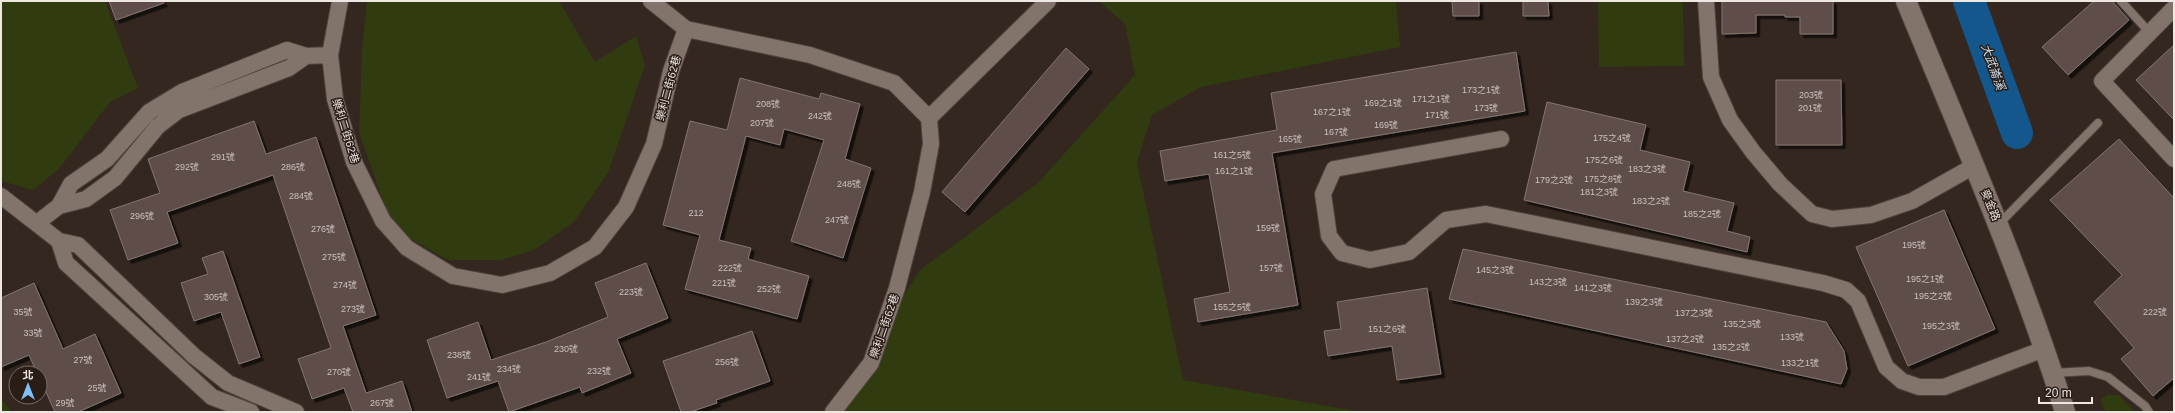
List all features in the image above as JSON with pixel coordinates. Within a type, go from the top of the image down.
[{"type":"street","name":"樂利二街62巷","points":[[340,1],[330,55],[335,99],[354,162],[383,221],[407,248],[453,276],[502,285],[550,273],[595,247],[626,207],[654,144],[671,71],[686,30]]},
{"type":"street","points":[[651,1],[686,30],[810,55],[894,83],[929,118],[1048,1]]},
{"type":"street","points":[[1706,1],[1711,77],[1730,120],[1753,152],[1780,184],[1812,214],[1832,219],[1871,215],[1912,201],[1974,166]]},
{"type":"street","name":"麥金路","points":[[1906,1],[1999,224],[2065,412]]},
{"type":"street","points":[[2174,8],[2102,81],[2174,159]]},
{"type":"street","points":[[59,206],[71,184],[107,159],[149,112],[182,92],[287,50],[306,56],[330,55]]},
{"type":"street","points":[[37,223],[59,206],[86,199],[115,178],[158,126],[179,110],[290,68],[306,56]]},
{"type":"street","name":"樂利二街62巷","points":[[833,412],[871,363],[897,288],[924,185],[931,144],[929,118]]},
{"type":"street","points":[[1501,139],[1334,169],[1323,194],[1329,236],[1342,253],[1370,260],[1409,252],[1446,220],[1486,214],[1823,283],[1846,290],[1858,301],[1886,367],[1902,381],[1919,387],[1944,387],[2044,349]]},
{"type":"street","points":[[1,196],[59,241],[78,246],[194,356],[228,383],[296,412]]},
{"type":"street","points":[[59,241],[66,263],[181,370],[212,397],[251,412]]},
{"type":"street","points":[[181,370],[194,356]]},
{"type":"lane","points":[[2121,1],[2150,33]]},
{"type":"lane","points":[[1999,224],[2098,123]]},
{"type":"lane","points":[[2052,373],[2089,371],[2108,377],[2145,406],[2148,412]]},
{"type":"green space","points":[[1,1],[105,1],[138,88],[110,102],[59,169],[33,190],[1,181]]},
{"type":"green space","points":[[367,1],[559,1],[595,62],[636,36],[645,65],[608,173],[574,222],[534,250],[502,260],[448,260],[393,229],[359,133],[362,50]]},
{"type":"green space","points":[[1099,1],[1396,1],[1400,47],[1201,87],[1152,115],[1137,162],[1183,380],[1361,412],[831,412],[920,270],[1038,183],[1135,75],[1125,24]]},
{"type":"green space","points":[[1598,1],[1683,1],[1684,66],[1599,67]]},
{"type":"green space","points":[[2107,395],[2119,395],[2135,412],[2106,412],[2101,403],[2101,399]]},
{"type":"green space","points":[[1,399],[12,412],[1,412]]},
{"type":"building","points":[[109,1],[163,1],[164,3],[116,20]]},
{"type":"building","points":[[1452,1],[1479,1],[1479,16],[1453,16]]},
{"type":"building","points":[[1523,1],[1548,1],[1549,16],[1523,16]]},
{"type":"building","points":[[1722,1],[1833,1],[1833,34],[1800,34],[1800,17],[1785,17],[1785,15],[1756,15],[1756,33],[1722,34]]},
{"type":"building","points":[[2094,1],[2112,1],[2129,20],[2068,75],[2042,47]]},
{"type":"building","points":[[2174,45],[2174,120],[2136,80]]},
{"type":"building","points":[[1066,48],[1089,69],[965,212],[942,192]]},
{"type":"building","points":[[1516,52],[1525,111],[1272,153],[1298,305],[1198,322],[1194,299],[1230,292],[1209,174],[1165,181],[1160,151],[1277,130],[1271,93]]},
{"type":"building","points":[[740,78],[819,99],[821,93],[860,104],[845,159],[871,168],[843,258],[791,241],[824,140],[784,129],[780,145],[746,136],[719,240],[751,248],[748,259],[809,276],[797,319],[685,289],[700,235],[663,225],[690,121],[727,130]]},
{"type":"building","points":[[1776,80],[1841,80],[1842,145],[1776,145]]},
{"type":"building","points":[[1547,102],[1646,125],[1640,150],[1690,162],[1683,191],[1734,203],[1727,231],[1750,237],[1747,252],[1524,200]]},
{"type":"building","points":[[254,121],[266,154],[316,137],[376,315],[343,326],[366,393],[402,381],[412,412],[353,412],[344,388],[312,399],[298,359],[331,348],[273,175],[167,212],[178,243],[128,260],[110,210],[160,193],[148,159]]},
{"type":"building","points":[[2119,139],[2174,198],[2174,378],[2153,396],[2121,359],[2134,348],[2094,302],[2122,275],[2050,200]]},
{"type":"building","points":[[1944,210],[1995,329],[1908,366],[1856,247]]},
{"type":"building","points":[[1463,249],[1826,322],[1844,351],[1847,369],[1841,384],[1449,299]]},
{"type":"building","points":[[223,251],[260,357],[239,364],[221,312],[194,321],[181,283],[208,274],[202,258]]},
{"type":"building","points":[[646,263],[668,318],[617,339],[631,373],[582,393],[580,387],[509,412],[498,381],[447,398],[427,340],[478,322],[491,360],[546,342],[608,317],[595,283]]},
{"type":"building","points":[[34,283],[63,349],[95,334],[121,393],[78,412],[55,412],[48,397],[48,365],[33,365],[29,355],[1,367],[1,298]]},
{"type":"building","points":[[1427,288],[1441,374],[1397,380],[1392,346],[1328,356],[1324,331],[1341,329],[1337,302]]},
{"type":"building","points":[[752,331],[770,381],[716,400],[717,403],[690,412],[681,412],[663,361]]},
{"type":"waterway","name":"大武崙溪","points":[[1969,1],[2017,133]]}]
